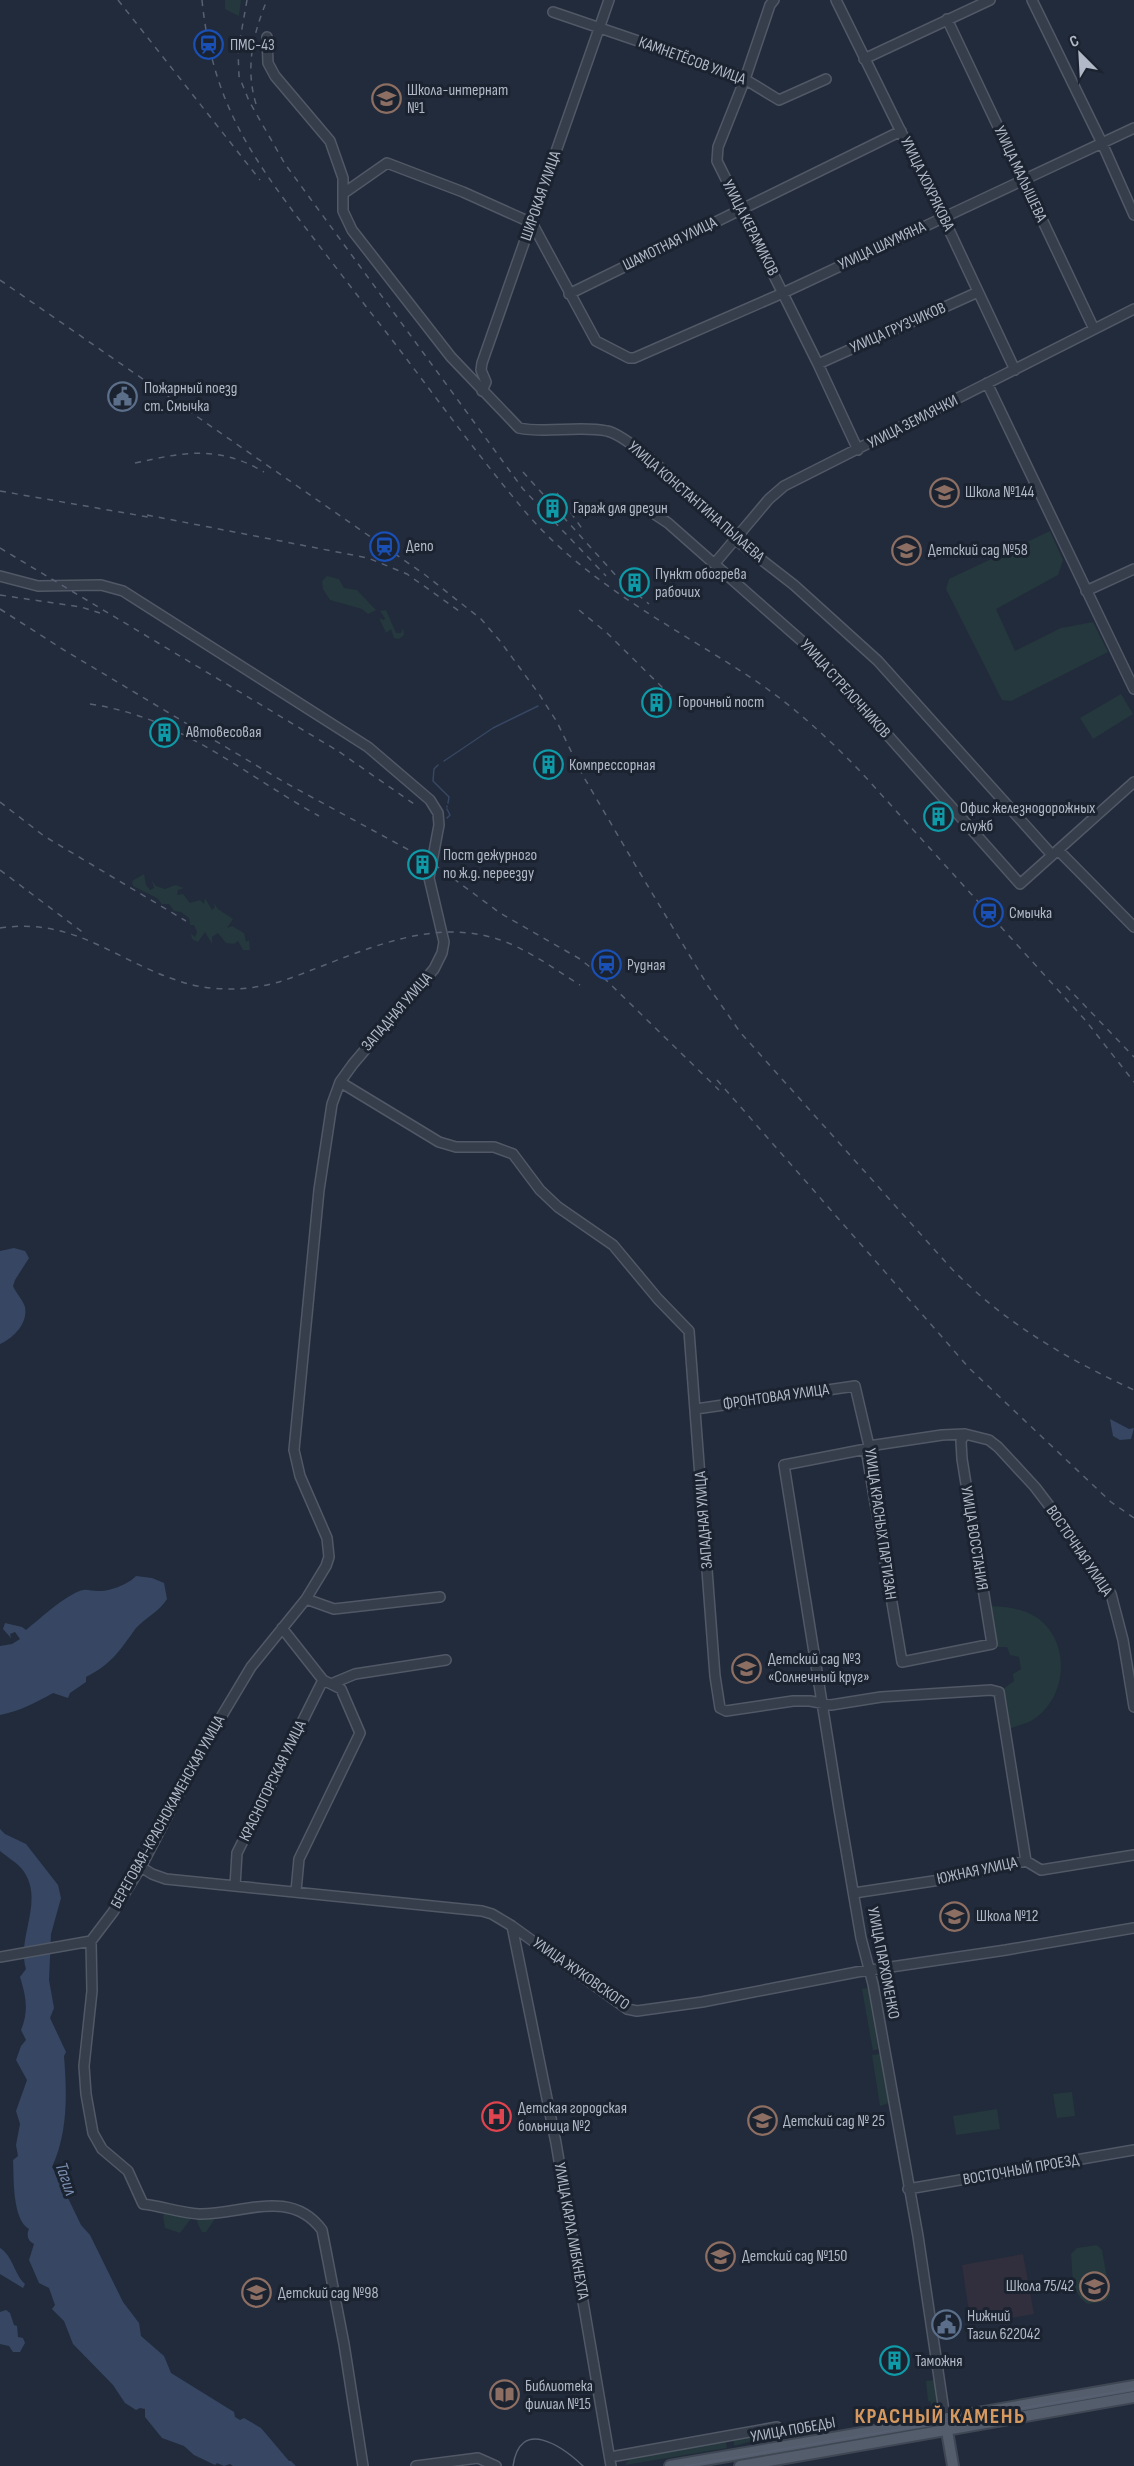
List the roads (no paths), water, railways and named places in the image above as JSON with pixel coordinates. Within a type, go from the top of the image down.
[{"type":"main road","name":"УЛИЦА ПОБЕДЫ","points":[[740,2466],[1134,2386]]},
{"type":"main road","name":"УЛИЦА ПОБЕДЫ","points":[[670,2466],[1134,2397]]},
{"type":"main road","name":"УЛИЦА ПАРХОМЕНКО","points":[[946,2424],[952,2466]]},
{"type":"street","name":"ШИРОКАЯ УЛИЦА","points":[[482,391],[486,382],[481,370],[482,363],[609,0]]},
{"type":"street","name":"УЛИЦА КЕРАМИКОВ","points":[[774,0],[770,5],[745,79],[718,147],[717,161],[858,450]]},
{"type":"street","name":"УЛИЦА ХОХРЯКОВА","points":[[836,0],[943,217],[1015,370]]},
{"type":"street","points":[[864,60],[990,0]]},
{"type":"street","points":[[1032,0],[1102,143],[1134,215]]},
{"type":"street","name":"КАМНЕТЁСОВ УЛИЦА","points":[[553,12],[745,79],[779,100],[826,79]]},
{"type":"street","name":"УЛИЦА МАЛЫШЕВА","points":[[947,19],[1094,329]]},
{"type":"street","name":"УЛИЦА КОНСТАНТИНА ПЫЛАЕВА","points":[[267,38],[271,69],[330,141],[341,170],[344,193],[343,211],[358,239],[400,289],[451,357],[482,391],[519,428],[598,429],[618,435],[669,476],[736,540],[794,585],[866,648],[1055,853],[1134,927]]},
{"type":"street","name":"УЛИЦА ШАУМЯНА","points":[[569,294],[596,341],[629,358],[638,357],[783,293],[1134,128]]},
{"type":"street","name":"ШАМОТНАЯ УЛИЦА","points":[[569,294],[901,131]]},
{"type":"street","points":[[344,193],[387,163],[463,192],[532,223],[569,294]]},
{"type":"street","name":"УЛИЦА ГРУЗЧИКОВ","points":[[818,364],[978,292]]},
{"type":"street","name":"УЛИЦА ЗЕМЛЯЧКИ","points":[[715,563],[779,489],[1134,309]]},
{"type":"street","points":[[987,383],[1134,689]]},
{"type":"street","name":"УЛИЦА СТРЕЛОЧНИКОВ","points":[[653,513],[715,563],[818,656],[1020,884],[1055,853]]},
{"type":"street","points":[[1086,591],[1134,569]]},
{"type":"street","name":"ЗАПАДНАЯ УЛИЦА","points":[[0,576],[38,586],[101,585],[123,591],[369,747],[434,805],[439,816],[439,830],[429,879],[444,937],[442,953],[434,969],[340,1082],[332,1104],[319,1190],[295,1434],[295,1457],[300,1476],[324,1528],[329,1547],[326,1566],[306,1599]]},
{"type":"street","points":[[1055,853],[1133,785]]},
{"type":"street","name":"ЗАПАДНАЯ УЛИЦА","points":[[340,1082],[439,1142],[456,1147],[494,1147],[513,1154],[540,1190],[558,1207],[613,1245],[658,1299],[689,1331],[715,1676],[720,1708],[726,1711],[794,1701],[810,1701],[821,1705]]},
{"type":"street","name":"ФРОНТОВАЯ УЛИЦА","points":[[696,1409],[855,1386]]},
{"type":"street","name":"УЛИЦА КРАСНЫХ ПАРТИЗАН","points":[[855,1386],[902,1662]]},
{"type":"street","points":[[867,1448],[942,1435],[965,1434]]},
{"type":"street","name":"УЛИЦА ВОССТАНИЯ","points":[[902,1662],[992,1644],[962,1459],[961,1442],[965,1434]]},
{"type":"street","name":"ВОСТОЧНАЯ УЛИЦА","points":[[965,1434],[993,1443],[1035,1487],[1108,1589],[1123,1640],[1134,1707]]},
{"type":"street","name":"УЛИЦА ПАРХОМЕНКО","points":[[867,1448],[784,1466],[821,1705],[919,2244],[946,2424]]},
{"type":"street","points":[[306,1599],[334,1609],[440,1597]]},
{"type":"street","name":"БЕРЕГОВАЯ-КРАСНОКАМЕНСКАЯ УЛИЦА","points":[[91,1941],[113,1912],[141,1867],[225,1708],[251,1667],[306,1599]]},
{"type":"street","points":[[282,1628],[327,1682],[341,1689],[360,1733],[299,1859],[296,1891]]},
{"type":"street","points":[[327,1682],[355,1674],[446,1660]]},
{"type":"street","name":"КРАСНОГОРСКАЯ УЛИЦА","points":[[235,1886],[237,1852],[327,1682]]},
{"type":"street","points":[[821,1705],[881,1697],[992,1690],[999,1692],[1026,1861]]},
{"type":"street","name":"ЮЖНАЯ УЛИЦА","points":[[854,1893],[940,1880],[1026,1861],[1041,1870],[1134,1855]]},
{"type":"street","name":"УЛИЦА ЖУКОВСКОГО","points":[[141,1867],[166,1879],[482,1911],[512,1926],[620,2004],[637,2011],[676,2007],[857,1972],[1134,1928]]},
{"type":"street","name":"УЛИЦА КАРЛА ЛИБКНЕХТА","points":[[512,1926],[554,2132],[611,2466]]},
{"type":"street","points":[[2,1957],[91,1941],[92,1991],[84,2066],[93,2133],[102,2149],[128,2171],[143,2204],[198,2214],[275,2205],[292,2208],[316,2222],[322,2230],[363,2466]]},
{"type":"street","name":"ВОСТОЧНЫЙ ПРОЕЗД","points":[[908,2188],[1134,2150]]},
{"type":"street","points":[[616,2456],[777,2427]]},
{"type":"street","points":[[416,2466],[478,2458],[496,2466]]},
{"type":"water","points":[[14,1248],[25,1251],[29,1258],[13,1286],[24,1304],[25,1313],[18,1330],[0,1344],[0,1251]]},
{"type":"water","points":[[1110,1419],[1129,1429],[1134,1428],[1131,1439],[1120,1440],[1113,1436]]},
{"type":"water","points":[[136,1576],[152,1578],[164,1583],[167,1599],[136,1628],[115,1656],[103,1667],[86,1677],[86,1682],[70,1693],[68,1698],[53,1693],[27,1706],[0,1715],[0,1646],[12,1644],[20,1639],[15,1632],[10,1634],[11,1638],[3,1629],[5,1623],[26,1630],[55,1606],[79,1591],[113,1589],[124,1585]]},
{"type":"water","points":[[0,1829],[5,1834],[26,1844],[58,1885],[61,1898],[51,1934],[49,1980],[54,2008],[50,2018],[66,2052],[64,2056],[66,2099],[64,2127],[52,2167],[60,2181],[68,2188],[66,2194],[81,2225],[90,2235],[123,2302],[139,2323],[141,2336],[164,2356],[171,2373],[234,2412],[235,2417],[240,2420],[244,2418],[261,2428],[296,2466],[233,2466],[230,2464],[224,2466],[217,2463],[215,2465],[194,2455],[184,2446],[162,2438],[145,2417],[145,2409],[136,2410],[125,2403],[113,2385],[73,2344],[64,2321],[52,2309],[55,2305],[49,2288],[39,2283],[29,2260],[34,2244],[28,2238],[29,2229],[19,2217],[17,2208],[13,2160],[18,2156],[16,2145],[20,2124],[16,2111],[27,2080],[16,2060],[26,2040],[21,2030],[26,2003],[20,1977],[26,1969],[24,1957],[31,1893],[29,1881],[22,1869],[0,1851]]},
{"type":"water","points":[[0,2248],[8,2256],[25,2284],[23,2288],[0,2274]]},
{"type":"water","points":[[6,2310],[10,2313],[14,2325],[17,2326],[18,2337],[23,2338],[25,2343],[20,2352],[13,2352],[9,2346],[0,2344],[0,2312]]},
{"type":"waterway","points":[[444,761],[493,728],[538,706]]},
{"type":"waterway","points":[[438,765],[434,769],[433,781],[449,797],[448,803]]},
{"type":"waterway","points":[[447,809],[450,815],[447,818]]},
{"type":"tram line","points":[[685,2466],[1134,2389]]},
{"type":"tram line","points":[[513,2466],[517,2451],[524,2443],[533,2439],[553,2444],[583,2466]]},
{"type":"railway","points":[[118,0],[260,180]]},
{"type":"railway","points":[[202,0],[214,67],[224,97],[251,150],[308,231],[509,493],[552,540],[606,585],[753,679],[822,734],[860,771],[1086,1021],[1134,1082]]},
{"type":"railway","points":[[247,0],[238,51],[239,76],[249,101],[285,164],[523,489],[606,576]]},
{"type":"railway","points":[[256,104],[251,77],[252,51],[267,0]]},
{"type":"railway","points":[[0,280],[424,574],[481,619],[500,641],[557,722],[582,774],[637,868],[708,986],[740,1032],[970,1287],[1013,1322],[1059,1352],[1134,1390]]},
{"type":"railway","points":[[135,463],[186,454],[216,454],[247,463],[264,472]]},
{"type":"railway","points":[[523,472],[619,579],[649,604]]},
{"type":"railway","points":[[0,491],[148,517]]},
{"type":"railway","points":[[557,493],[583,530]]},
{"type":"railway","points":[[147,515],[368,558],[407,574],[462,613]]},
{"type":"railway","points":[[0,548],[338,751],[414,804]]},
{"type":"railway","points":[[0,595],[81,607],[100,613]]},
{"type":"railway","points":[[0,609],[284,782],[431,862],[500,913],[580,959],[606,980],[719,1090]]},
{"type":"railway","points":[[579,610],[607,633],[670,695]]},
{"type":"railway","points":[[90,704],[123,711],[182,734],[319,816]]},
{"type":"railway","points":[[0,802],[44,836],[186,921]]},
{"type":"railway","points":[[0,870],[85,934]]},
{"type":"railway","points":[[1037,910],[1046,920]]},
{"type":"railway","points":[[0,928],[26,926],[72,934],[179,981],[216,989],[254,987],[279,982],[394,941],[424,934],[453,932],[483,935],[513,945],[580,985]]},
{"type":"railway","points":[[1066,986],[1134,1057]]},
{"type":"railway","points":[[717,1080],[970,1369],[1111,1502],[1134,1518]]},
{"type":"place","name":"ПМС-43","points":[[209,45]]},
{"type":"place","name":"Школа-интернат №1","points":[[386,99]]},
{"type":"place","name":"Пожарный поезд ст. Смычка","points":[[123,397]]},
{"type":"place","name":"Школа №144","points":[[944,492]]},
{"type":"place","name":"Гараж для дрезин","points":[[552,508]]},
{"type":"place","name":"Депо","points":[[385,546]]},
{"type":"place","name":"Детский сад №58","points":[[907,550]]},
{"type":"place","name":"Пункт обогрева рабочих","points":[[634,583]]},
{"type":"place","name":"Горочный пост","points":[[657,702]]},
{"type":"place","name":"Автовесовая","points":[[165,732]]},
{"type":"place","name":"Компрессорная","points":[[548,765]]},
{"type":"place","name":"Офис железнодорожных служб","points":[[939,817]]},
{"type":"place","name":"Пост дежурного по ж.д. переезду","points":[[422,864]]},
{"type":"place","name":"Смычка","points":[[988,913]]},
{"type":"place","name":"Рудная","points":[[606,965]]},
{"type":"place","name":"Детский сад №3 «Солнечный круг»","points":[[747,1668]]},
{"type":"place","name":"Школа №12","points":[[955,1916]]},
{"type":"place","name":"Детская городская больница №2","points":[[497,2117]]},
{"type":"place","name":"Детский сад № 25","points":[[762,2121]]},
{"type":"place","name":"Детский сад №150","points":[[721,2256]]},
{"type":"place","name":"Школа 75/42","points":[[1095,2286]]},
{"type":"place","name":"Детский сад №98","points":[[257,2293]]},
{"type":"place","name":"Нижний Тагил 622042","points":[[946,2325]]},
{"type":"place","name":"Таможня","points":[[894,2361]]},
{"type":"place","name":"Библиотека филиал №15","points":[[504,2395]]},
{"type":"district","name":"КРАСНЫЙ КАМЕНЬ","points":[[940,2416]]},
{"type":"water label","name":"Тагил","points":[[66,2179]]}]
